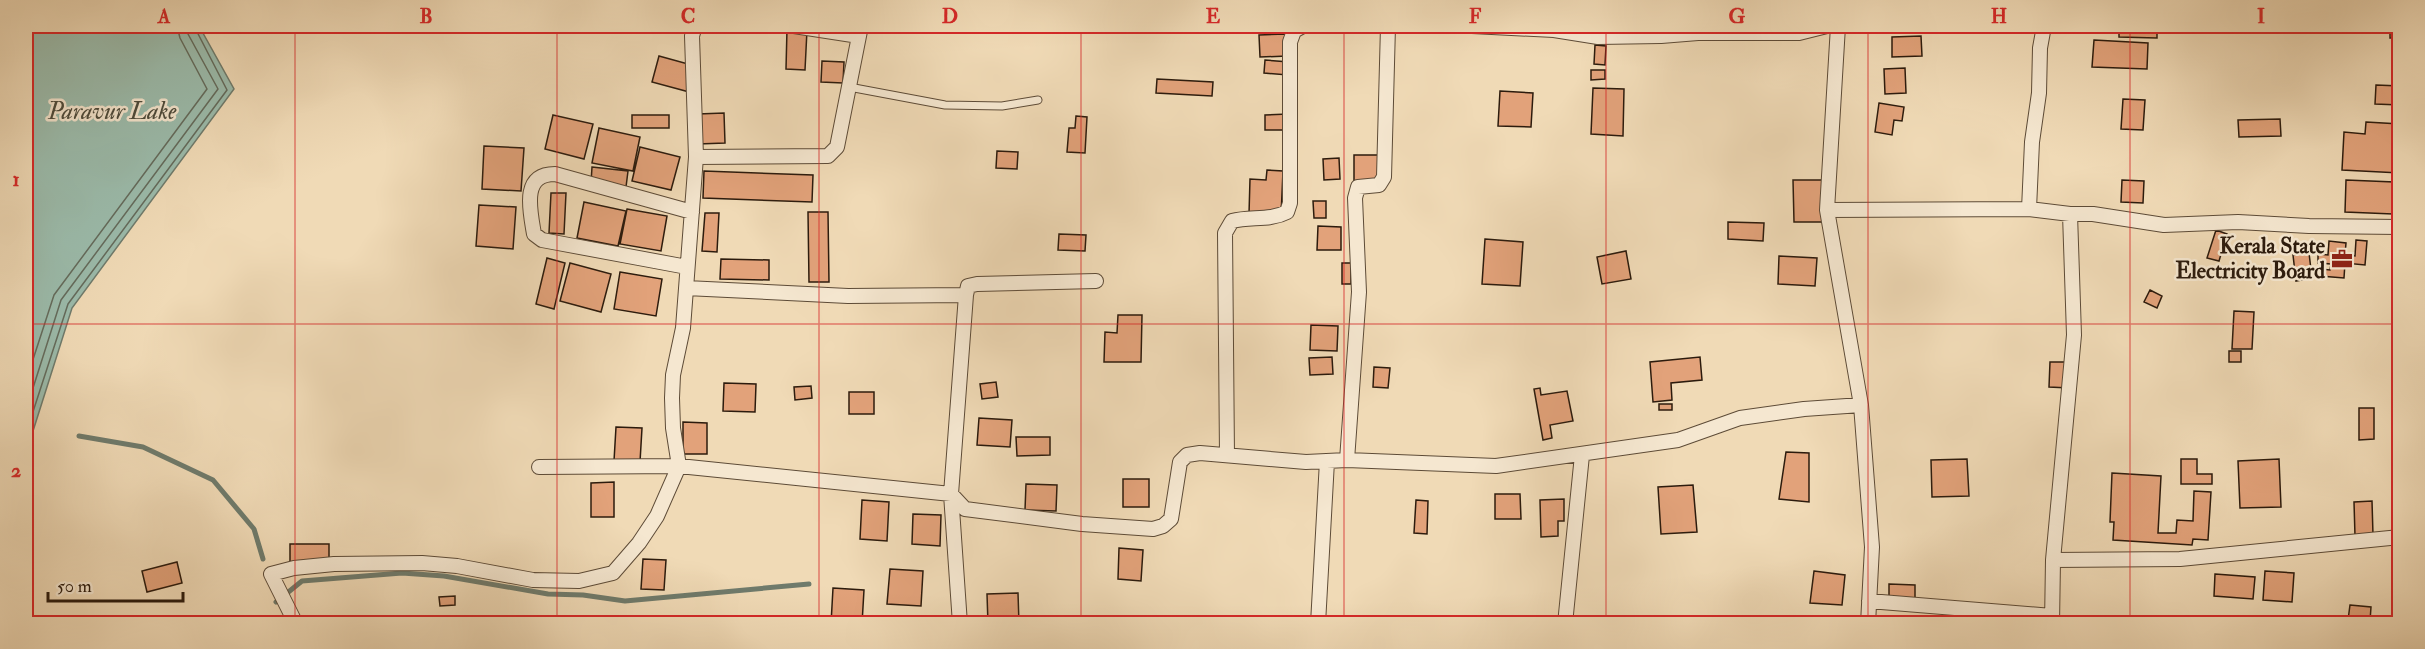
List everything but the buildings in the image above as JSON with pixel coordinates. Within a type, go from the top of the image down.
[{"type":"street","points":[[296,624],[271,574],[294,568],[334,564],[422,563],[457,566],[533,580],[579,581],[613,573],[639,543],[657,516],[679,466],[673,428],[672,398],[673,375],[683,328],[696,157],[692,36],[695,26]]},
{"type":"street","points":[[696,157],[828,156],[837,147],[860,31],[794,26]]},
{"type":"street","points":[[1227,455],[1225,233],[1232,221],[1243,218],[1277,217],[1287,212],[1290,203],[1290,42],[1294,31],[1303,26]]},
{"type":"street","points":[[1347,460],[1359,292],[1355,198],[1358,187],[1379,185],[1384,177],[1388,26]]},
{"type":"street","points":[[1472,26],[1554,30],[1598,37],[1698,33],[1799,33],[1827,26]]},
{"type":"street","points":[[1838,26],[1827,210],[1861,405],[1872,547],[1868,624]]},
{"type":"street","points":[[2029,209],[2032,142],[2039,93],[2040,48],[2044,26]]},
{"type":"street","points":[[687,267],[542,240],[534,234],[530,186],[535,178],[544,174],[555,174],[692,212]]},
{"type":"street","points":[[1827,210],[2029,209],[2070,214],[2093,213],[2163,225],[2238,222],[2309,226],[2400,227]]},
{"type":"street","points":[[1869,601],[2054,621],[2053,560],[2074,335],[2070,214]]},
{"type":"street","points":[[960,624],[951,495],[968,286],[1096,281]]},
{"type":"street","points":[[686,288],[848,296],[966,295]]},
{"type":"street","points":[[539,467],[679,466],[951,495],[964,509],[1082,524],[1153,529],[1163,526],[1171,519],[1180,462],[1188,454],[1200,453],[1306,462],[1347,460],[1496,466],[1678,440],[1740,418],[1804,409],[1861,405]]},
{"type":"street","points":[[1565,624],[1582,455]]},
{"type":"street","points":[[1318,624],[1327,461]]},
{"type":"street","points":[[2053,560],[2180,560],[2400,537]]},
{"type":"lane","points":[[849,87],[945,105],[1002,106],[1038,100]]},
{"type":"water","name":"Paravur Lake","points":[[26,26],[199,26],[234,89],[72,308],[33,431],[26,432]]},
{"type":"waterway","points":[[79,436],[143,447],[213,480],[254,529],[263,559]]},
{"type":"waterway","points":[[276,602],[302,581],[402,573],[444,576],[548,594],[583,595],[625,601],[809,584]]},
{"type":"place","name":"Kerala State Electricity Board","points":[[2342,259]]}]
